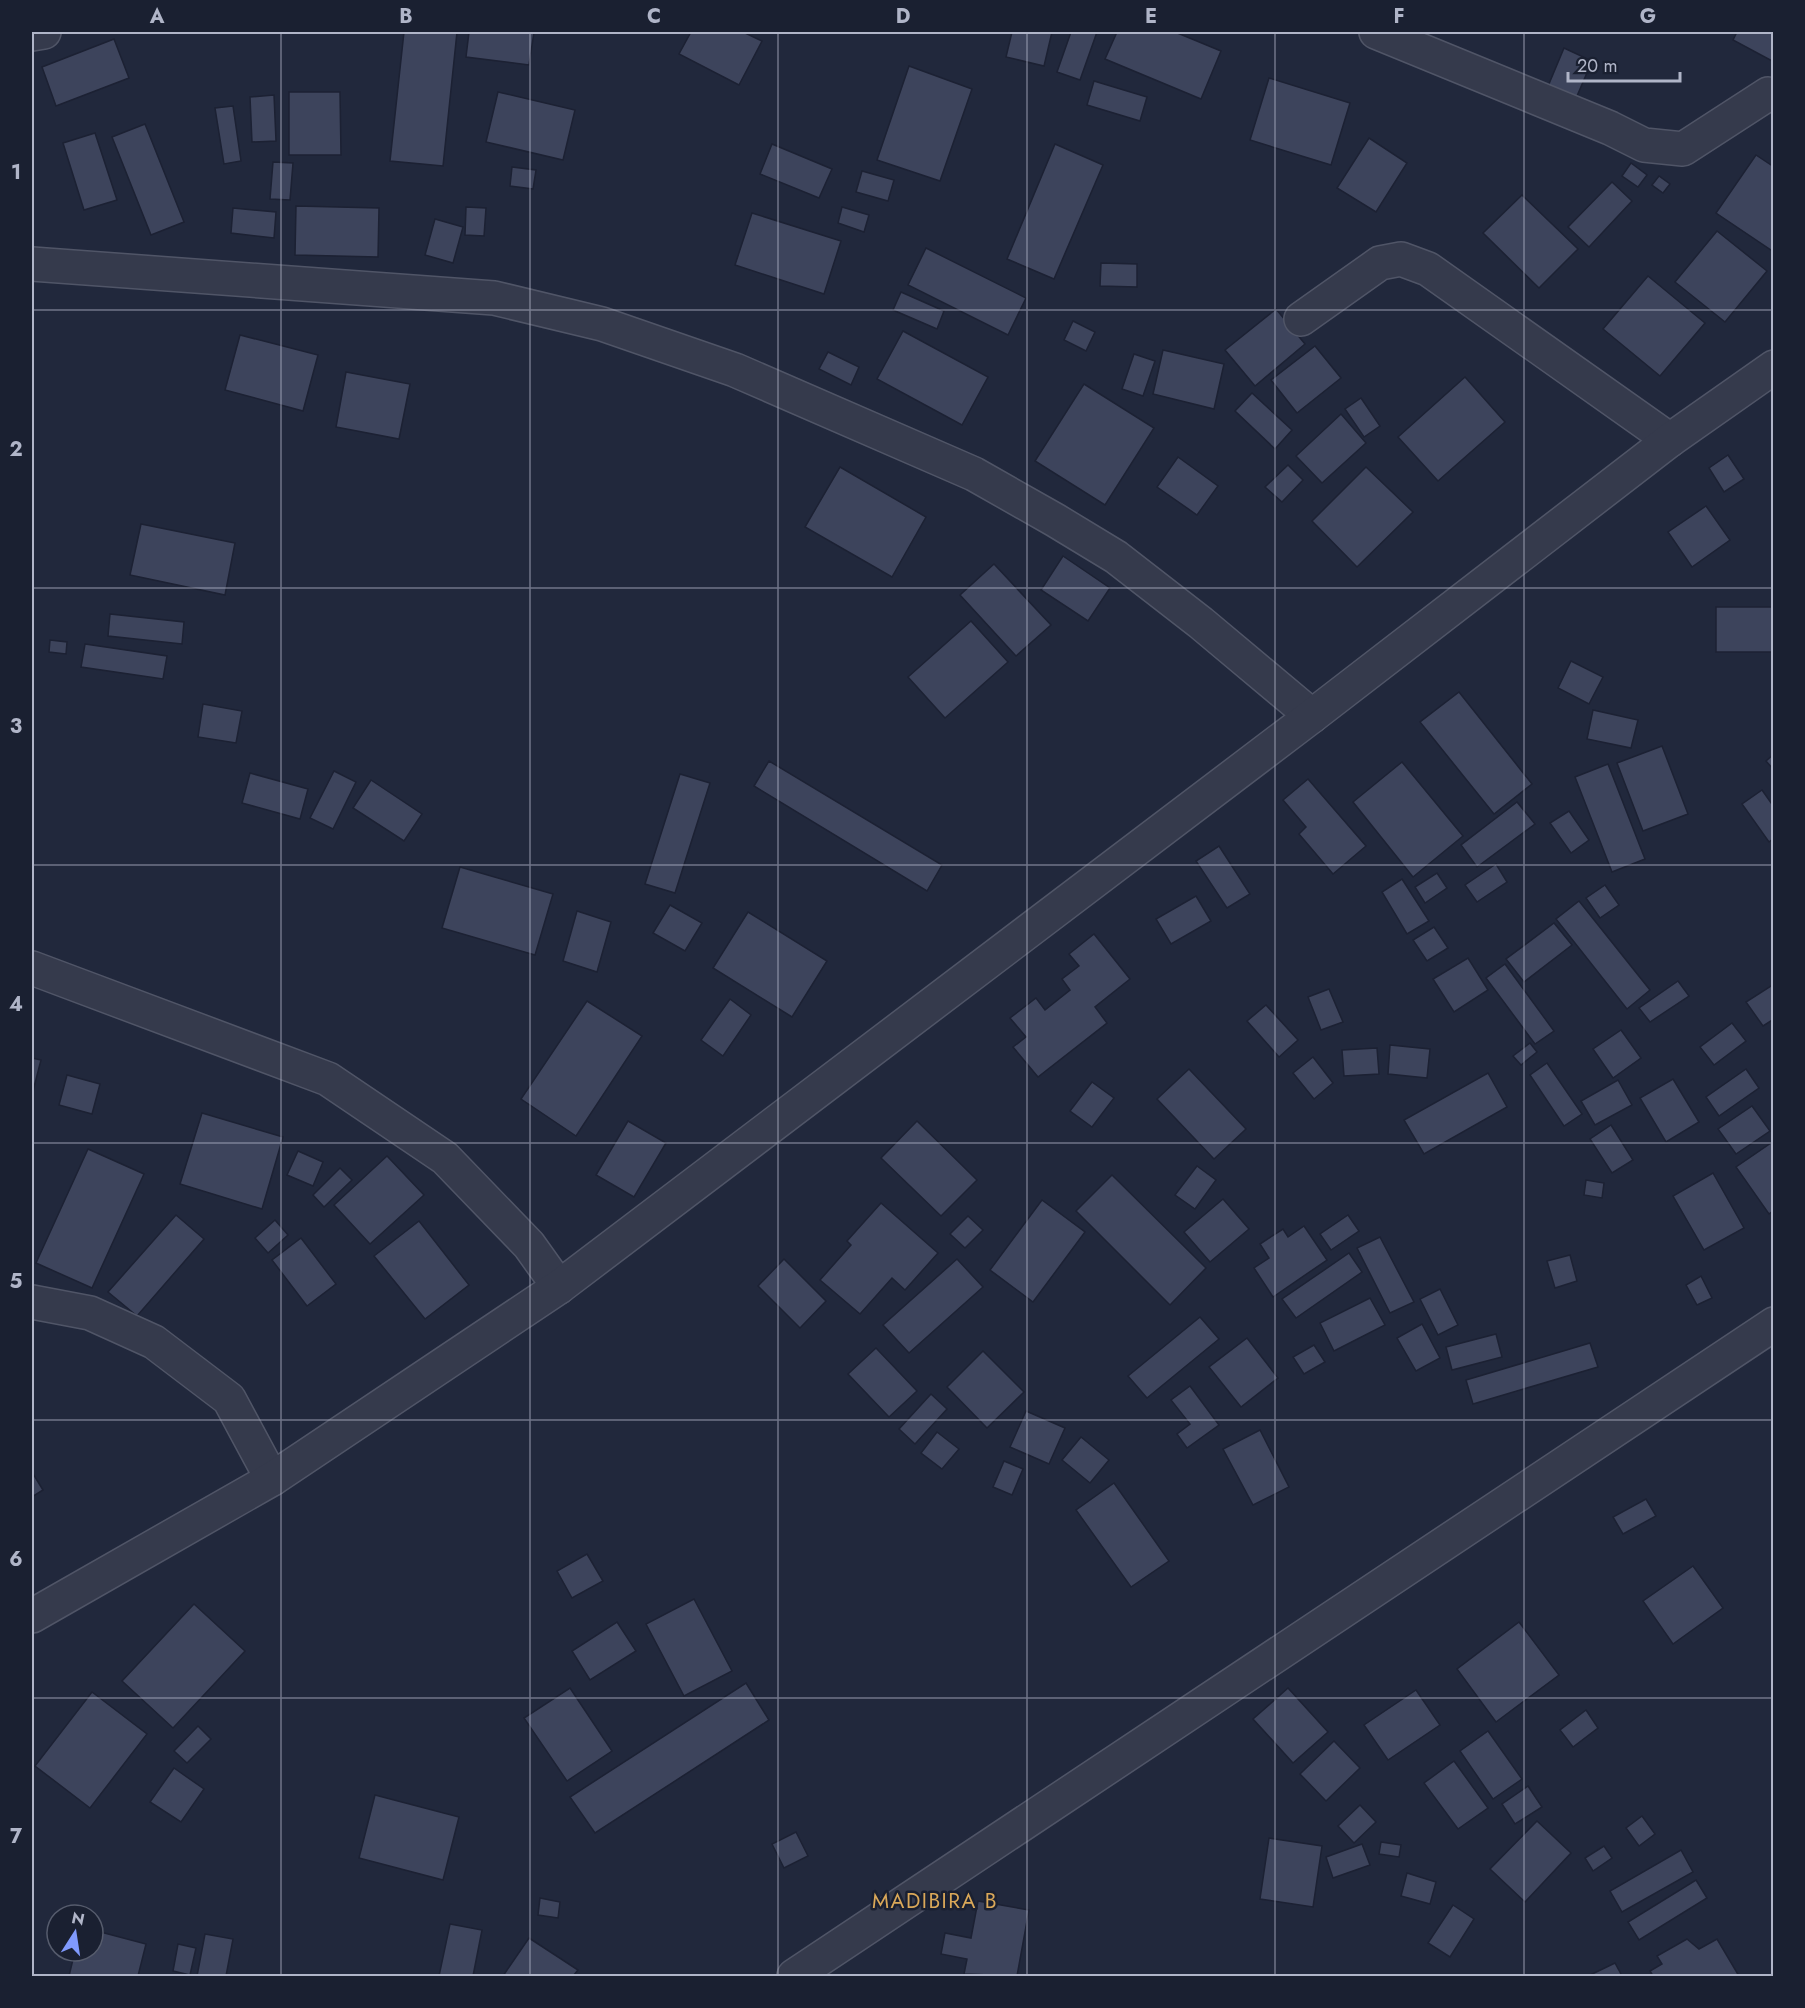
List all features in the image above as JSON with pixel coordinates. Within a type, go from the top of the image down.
[{"type":"street","points":[[32,34],[44,32]]},
{"type":"street","points":[[1376,32],[1610,128],[1644,145],[1683,149],[1768,94]]},
{"type":"street","points":[[1301,319],[1380,263],[1401,259],[1428,269],[1670,440]]},
{"type":"street","points":[[32,264],[494,298],[602,324],[735,370],[974,474],[1056,520],[1116,556],[1201,623],[1312,716]]},
{"type":"street","points":[[32,1616],[272,1479],[559,1287],[1312,716],[1670,440],[1773,367]]},
{"type":"street","points":[[32,968],[328,1079],[445,1158],[529,1245],[559,1287]]},
{"type":"street","points":[[32,1302],[90,1313],[154,1342],[229,1399],[272,1479]]},
{"type":"street","points":[[794,1977],[1773,1324]]},
{"type":"building","points":[[404,32],[457,32],[443,166],[390,161]]},
{"type":"building","points":[[469,32],[534,32],[529,65],[466,57]]},
{"type":"building","points":[[691,32],[743,32],[762,41],[739,85],[679,54]]},
{"type":"building","points":[[1012,32],[1052,32],[1044,66],[1006,57]]},
{"type":"building","points":[[1071,32],[1097,32],[1080,80],[1057,72]]},
{"type":"building","points":[[1117,32],[1175,32],[1221,51],[1201,99],[1105,59]]},
{"type":"building","points":[[1737,32],[1774,32],[1774,62],[1733,40]]},
{"type":"building","points":[[114,39],[129,78],[56,106],[42,67]]},
{"type":"building","points":[[1564,48],[1592,61],[1574,103],[1546,91]]},
{"type":"building","points":[[909,66],[972,89],[940,181],[877,160]]},
{"type":"building","points":[[1269,78],[1350,103],[1331,165],[1250,140]]},
{"type":"building","points":[[1094,81],[1147,97],[1140,121],[1087,105]]},
{"type":"building","points":[[289,92],[340,92],[341,155],[289,155]]},
{"type":"building","points":[[498,92],[575,110],[563,160],[486,142]]},
{"type":"building","points":[[274,95],[276,141],[252,142],[250,97]]},
{"type":"building","points":[[233,106],[241,161],[224,164],[215,108]]},
{"type":"building","points":[[145,124],[184,222],[151,235],[112,137]]},
{"type":"building","points":[[95,133],[117,200],[84,210],[63,143]]},
{"type":"building","points":[[1369,138],[1407,163],[1376,212],[1337,188]]},
{"type":"building","points":[[772,144],[832,169],[819,198],[760,174]]},
{"type":"building","points":[[1055,144],[1103,165],[1054,279],[1007,259]]},
{"type":"building","points":[[1756,155],[1774,167],[1774,252],[1716,213]]},
{"type":"building","points":[[273,162],[293,163],[290,200],[270,199]]},
{"type":"building","points":[[1631,163],[1647,175],[1638,187],[1622,176]]},
{"type":"building","points":[[512,167],[536,170],[533,189],[510,186]]},
{"type":"building","points":[[862,171],[894,180],[888,201],[856,192]]},
{"type":"building","points":[[1659,176],[1670,184],[1663,193],[1652,185]]},
{"type":"building","points":[[1612,182],[1632,201],[1589,247],[1568,227]]},
{"type":"building","points":[[1522,195],[1578,249],[1539,288],[1483,233]]},
{"type":"building","points":[[296,206],[379,208],[378,257],[295,255]]},
{"type":"building","points":[[466,207],[486,208],[484,236],[465,235]]},
{"type":"building","points":[[842,207],[869,215],[864,232],[838,223]]},
{"type":"building","points":[[233,208],[276,212],[274,238],[231,233]]},
{"type":"building","points":[[752,213],[841,241],[824,294],[735,265]]},
{"type":"building","points":[[435,219],[463,227],[453,263],[425,255]]},
{"type":"building","points":[[1717,231],[1767,271],[1725,322],[1675,282]]},
{"type":"building","points":[[926,248],[1026,298],[1008,335],[908,285]]},
{"type":"building","points":[[1101,263],[1137,264],[1137,287],[1100,286]]},
{"type":"building","points":[[1648,276],[1705,323],[1660,376],[1603,329]]},
{"type":"building","points":[[901,292],[944,311],[937,329],[893,310]]},
{"type":"building","points":[[1276,309],[1305,344],[1255,386],[1225,350]]},
{"type":"building","points":[[1073,321],[1095,332],[1086,351],[1064,340]]},
{"type":"building","points":[[903,331],[988,377],[962,425],[877,379]]},
{"type":"building","points":[[240,335],[318,355],[303,411],[225,390]]},
{"type":"building","points":[[1315,346],[1341,378],[1297,413],[1271,380]]},
{"type":"building","points":[[1163,350],[1224,364],[1214,409],[1153,394]]},
{"type":"building","points":[[828,352],[859,367],[851,385],[819,369]]},
{"type":"building","points":[[1134,354],[1155,361],[1143,396],[1122,389]]},
{"type":"building","points":[[346,372],[410,384],[399,439],[336,427]]},
{"type":"building","points":[[1465,377],[1505,422],[1438,481],[1398,437]]},
{"type":"building","points":[[1084,384],[1154,428],[1105,505],[1035,461]]},
{"type":"building","points":[[1252,393],[1292,430],[1275,449],[1235,411]]},
{"type":"building","points":[[1361,398],[1380,426],[1364,437],[1345,409]]},
{"type":"building","points":[[1341,414],[1366,443],[1322,483],[1296,456]]},
{"type":"building","points":[[1728,455],[1744,479],[1724,492],[1709,468]]},
{"type":"building","points":[[1178,457],[1218,486],[1197,515],[1157,487]]},
{"type":"building","points":[[1288,465],[1303,480],[1282,502],[1265,487]]},
{"type":"building","points":[[840,467],[926,517],[892,577],[805,527]]},
{"type":"building","points":[[1366,467],[1413,512],[1357,567],[1312,521]]},
{"type":"building","points":[[1706,506],[1730,540],[1692,567],[1668,532]]},
{"type":"building","points":[[141,524],[235,543],[225,595],[130,575]]},
{"type":"building","points":[[1063,556],[1110,588],[1088,621],[1041,590]]},
{"type":"building","points":[[994,564],[1051,625],[1016,656],[960,595]]},
{"type":"building","points":[[1716,607],[1774,607],[1774,652],[1716,652]]},
{"type":"building","points":[[110,614],[184,622],[182,644],[108,636]]},
{"type":"building","points":[[971,621],[1008,662],[945,718],[908,677]]},
{"type":"building","points":[[50,640],[67,642],[66,654],[49,652]]},
{"type":"building","points":[[85,644],[167,656],[163,679],[81,667]]},
{"type":"building","points":[[1571,661],[1603,677],[1589,704],[1558,688]]},
{"type":"building","points":[[1459,692],[1532,784],[1494,814],[1420,722]]},
{"type":"building","points":[[203,704],[242,711],[236,743],[198,737]]},
{"type":"building","points":[[1593,710],[1638,720],[1631,748],[1587,739]]},
{"type":"building","points":[[1662,746],[1688,814],[1643,831],[1617,763]]},
{"type":"building","points":[[1774,754],[1774,770],[1766,761]]},
{"type":"building","points":[[769,761],[942,865],[927,891],[754,786]]},
{"type":"building","points":[[1402,762],[1463,836],[1413,877],[1353,802]]},
{"type":"building","points":[[1608,764],[1645,859],[1612,872],[1575,777]]},
{"type":"building","points":[[334,771],[356,782],[333,829],[310,818]]},
{"type":"building","points":[[250,773],[308,789],[300,819],[242,803]]},
{"type":"building","points":[[680,774],[710,783],[675,893],[645,884]]},
{"type":"building","points":[[1308,779],[1366,846],[1333,874],[1299,834],[1306,827],[1283,800]]},
{"type":"building","points":[[371,780],[422,814],[404,841],[353,808]]},
{"type":"building","points":[[1762,790],[1774,807],[1774,838],[1769,842],[1742,804]]},
{"type":"building","points":[[1517,802],[1535,824],[1477,867],[1461,845]]},
{"type":"building","points":[[1569,811],[1589,840],[1571,853],[1550,823]]},
{"type":"building","points":[[1219,846],[1250,894],[1227,908],[1196,861]]},
{"type":"building","points":[[1496,864],[1507,882],[1477,902],[1465,885]]},
{"type":"building","points":[[460,867],[553,894],[535,955],[442,928]]},
{"type":"building","points":[[1437,873],[1447,888],[1425,903],[1415,887]]},
{"type":"building","points":[[1402,879],[1429,921],[1407,934],[1382,892]]},
{"type":"building","points":[[1605,885],[1619,905],[1600,918],[1586,898]]},
{"type":"building","points":[[1196,896],[1211,921],[1171,944],[1156,919]]},
{"type":"building","points":[[1579,901],[1650,990],[1627,1009],[1556,919]]},
{"type":"building","points":[[670,905],[702,923],[685,951],[653,933]]},
{"type":"building","points":[[577,911],[611,922],[597,972],[563,961]]},
{"type":"building","points":[[748,912],[827,961],[792,1017],[713,968]]},
{"type":"building","points":[[1554,923],[1572,945],[1524,982],[1506,959]]},
{"type":"building","points":[[1434,927],[1448,948],[1427,961],[1413,940]]},
{"type":"building","points":[[1094,934],[1130,979],[1095,1007],[1107,1023],[1038,1077],[1013,1047],[1026,1037],[1010,1018],[1036,998],[1045,1010],[1070,990],[1062,979],[1079,966],[1069,954]]},
{"type":"building","points":[[1468,958],[1488,990],[1454,1012],[1433,979]]},
{"type":"building","points":[[1505,964],[1554,1031],[1535,1044],[1486,978]]},
{"type":"building","points":[[1678,981],[1689,996],[1650,1022],[1639,1008]]},
{"type":"building","points":[[1774,984],[1774,1019],[1763,1026],[1746,1002]]},
{"type":"building","points":[[1329,989],[1343,1022],[1321,1030],[1308,997]]},
{"type":"building","points":[[730,999],[751,1015],[723,1056],[701,1040]]},
{"type":"building","points":[[587,1001],[642,1036],[576,1136],[521,1099]]},
{"type":"building","points":[[1266,1005],[1298,1040],[1279,1057],[1247,1021]]},
{"type":"building","points":[[1732,1023],[1746,1041],[1714,1065],[1700,1047]]},
{"type":"building","points":[[1621,1030],[1641,1058],[1613,1078],[1593,1049]]},
{"type":"building","points":[[1530,1043],[1537,1052],[1521,1065],[1513,1056]]},
{"type":"building","points":[[1390,1045],[1430,1049],[1427,1078],[1388,1074]]},
{"type":"building","points":[[1377,1048],[1379,1074],[1344,1076],[1342,1050]]},
{"type":"building","points":[[1313,1057],[1333,1083],[1314,1099],[1293,1073]]},
{"type":"building","points":[[32,1058],[41,1060],[32,1095]]},
{"type":"building","points":[[1547,1063],[1582,1114],[1564,1126],[1530,1075]]},
{"type":"building","points":[[1189,1069],[1246,1129],[1214,1159],[1157,1099]]},
{"type":"building","points":[[1746,1069],[1759,1088],[1719,1116],[1706,1097]]},
{"type":"building","points":[[1488,1073],[1507,1107],[1424,1154],[1404,1120]]},
{"type":"building","points":[[67,1075],[100,1084],[92,1114],[59,1105]]},
{"type":"building","points":[[1673,1079],[1699,1122],[1666,1142],[1640,1098]]},
{"type":"building","points":[[1618,1080],[1632,1105],[1595,1125],[1581,1101]]},
{"type":"building","points":[[1092,1082],[1114,1098],[1092,1127],[1070,1111]]},
{"type":"building","points":[[1752,1106],[1770,1131],[1736,1154],[1718,1129]]},
{"type":"building","points":[[202,1113],[283,1137],[262,1209],[180,1184]]},
{"type":"building","points":[[628,1121],[666,1143],[634,1197],[596,1175]]},
{"type":"building","points":[[917,1121],[977,1180],[941,1216],[881,1158]]},
{"type":"building","points":[[1611,1125],[1633,1160],[1612,1173],[1590,1139]]},
{"type":"building","points":[[1774,1141],[1774,1210],[1769,1214],[1736,1167]]},
{"type":"building","points":[[88,1149],[144,1174],[92,1288],[36,1263]]},
{"type":"building","points":[[298,1151],[323,1162],[313,1186],[287,1175]]},
{"type":"building","points":[[387,1156],[424,1195],[370,1244],[334,1205]]},
{"type":"building","points":[[1197,1166],[1216,1180],[1195,1209],[1175,1195]]},
{"type":"building","points":[[340,1168],[352,1180],[324,1207],[313,1195]]},
{"type":"building","points":[[1713,1173],[1744,1228],[1704,1250],[1673,1196]]},
{"type":"building","points":[[1112,1175],[1206,1268],[1170,1305],[1076,1211]]},
{"type":"building","points":[[1586,1180],[1604,1183],[1602,1198],[1584,1195]]},
{"type":"building","points":[[1223,1199],[1249,1229],[1210,1262],[1184,1232]]},
{"type":"building","points":[[1042,1200],[1085,1232],[1033,1302],[990,1270]]},
{"type":"building","points":[[881,1203],[938,1253],[905,1290],[892,1278],[860,1314],[820,1280],[851,1245],[847,1241]]},
{"type":"building","points":[[176,1215],[204,1239],[137,1316],[108,1292]]},
{"type":"building","points":[[1348,1215],[1359,1231],[1331,1250],[1320,1234]]},
{"type":"building","points":[[968,1216],[983,1230],[965,1248],[950,1234]]},
{"type":"building","points":[[275,1220],[288,1235],[268,1253],[255,1238]]},
{"type":"building","points":[[419,1221],[469,1285],[425,1319],[374,1256]]},
{"type":"building","points":[[1304,1226],[1327,1260],[1273,1297],[1254,1268],[1269,1258],[1260,1244],[1283,1229],[1288,1237]]},
{"type":"building","points":[[1380,1237],[1414,1302],[1390,1313],[1357,1248]]},
{"type":"building","points":[[301,1238],[336,1284],[307,1306],[272,1260]]},
{"type":"building","points":[[1349,1253],[1362,1272],[1296,1318],[1282,1299]]},
{"type":"building","points":[[1570,1255],[1577,1281],[1555,1288],[1547,1261]]},
{"type":"building","points":[[784,1259],[826,1301],[800,1328],[758,1286]]},
{"type":"building","points":[[957,1259],[983,1287],[909,1353],[883,1325]]},
{"type":"building","points":[[1701,1276],[1712,1298],[1697,1305],[1686,1285]]},
{"type":"building","points":[[1440,1289],[1458,1325],[1438,1335],[1420,1299]]},
{"type":"building","points":[[1370,1298],[1385,1325],[1334,1351],[1320,1323]]},
{"type":"building","points":[[1200,1317],[1219,1339],[1147,1398],[1128,1376]]},
{"type":"building","points":[[1422,1324],[1440,1358],[1416,1371],[1397,1338]]},
{"type":"building","points":[[1496,1334],[1502,1357],[1452,1370],[1446,1347]]},
{"type":"building","points":[[1247,1338],[1278,1378],[1241,1407],[1209,1367]]},
{"type":"building","points":[[1590,1343],[1598,1367],[1473,1404],[1466,1380]]},
{"type":"building","points":[[1314,1345],[1325,1362],[1304,1374],[1293,1357]]},
{"type":"building","points":[[876,1348],[917,1391],[889,1417],[848,1374]]},
{"type":"building","points":[[983,1351],[1024,1392],[987,1428],[947,1387]]},
{"type":"building","points":[[1190,1386],[1219,1425],[1187,1448],[1177,1434],[1190,1424],[1171,1400]]},
{"type":"building","points":[[931,1394],[947,1409],[915,1444],[899,1429]]},
{"type":"building","points":[[1026,1411],[1065,1428],[1049,1464],[1010,1447]]},
{"type":"building","points":[[1260,1430],[1289,1487],[1253,1505],[1223,1449]]},
{"type":"building","points":[[937,1432],[959,1449],[942,1469],[921,1453]]},
{"type":"building","points":[[1081,1437],[1109,1460],[1090,1483],[1062,1460]]},
{"type":"building","points":[[1004,1461],[1023,1469],[1012,1495],[993,1487]]},
{"type":"building","points":[[32,1472],[43,1490],[32,1497]]},
{"type":"building","points":[[1114,1483],[1169,1561],[1131,1587],[1076,1510]]},
{"type":"building","points":[[1646,1499],[1656,1516],[1623,1534],[1613,1517]]},
{"type":"building","points":[[587,1554],[603,1581],[572,1598],[557,1571]]},
{"type":"building","points":[[1693,1566],[1723,1608],[1673,1644],[1643,1601]]},
{"type":"building","points":[[694,1599],[732,1671],[684,1696],[646,1624]]},
{"type":"building","points":[[194,1604],[245,1651],[173,1728],[122,1681]]},
{"type":"building","points":[[617,1622],[636,1651],[590,1680],[572,1651]]},
{"type":"building","points":[[1519,1622],[1559,1675],[1496,1722],[1457,1669]]},
{"type":"building","points":[[746,1683],[769,1720],[595,1833],[570,1797]]},
{"type":"building","points":[[570,1688],[612,1751],[567,1781],[524,1718]]},
{"type":"building","points":[[1288,1688],[1328,1732],[1293,1763],[1253,1719]]},
{"type":"building","points":[[1416,1690],[1440,1725],[1388,1760],[1364,1725]]},
{"type":"building","points":[[92,1692],[147,1734],[90,1808],[35,1766]]},
{"type":"building","points":[[1586,1710],[1598,1728],[1573,1747],[1560,1730]]},
{"type":"building","points":[[198,1726],[211,1739],[187,1763],[174,1751]]},
{"type":"building","points":[[1488,1731],[1522,1779],[1493,1799],[1460,1751]]},
{"type":"building","points":[[1334,1741],[1360,1768],[1326,1801],[1300,1774]]},
{"type":"building","points":[[1454,1761],[1488,1808],[1458,1829],[1424,1783]]},
{"type":"building","points":[[174,1768],[204,1789],[181,1822],[150,1802]]},
{"type":"building","points":[[1528,1786],[1542,1807],[1515,1824],[1502,1804]]},
{"type":"building","points":[[375,1795],[459,1817],[443,1880],[359,1858]]},
{"type":"building","points":[[1360,1805],[1376,1822],[1354,1843],[1338,1826]]},
{"type":"building","points":[[1642,1816],[1655,1834],[1639,1846],[1626,1828]]},
{"type":"building","points":[[1537,1821],[1571,1853],[1525,1902],[1490,1869]]},
{"type":"building","points":[[796,1832],[808,1856],[784,1868],[772,1844]]},
{"type":"building","points":[[1269,1838],[1322,1846],[1313,1907],[1260,1899]]},
{"type":"building","points":[[1381,1842],[1401,1845],[1399,1857],[1379,1854]]},
{"type":"building","points":[[1362,1844],[1370,1865],[1333,1878],[1326,1857]]},
{"type":"building","points":[[1604,1846],[1612,1858],[1593,1871],[1585,1858]]},
{"type":"building","points":[[1681,1850],[1693,1872],[1622,1912],[1610,1891]]},
{"type":"building","points":[[1407,1873],[1436,1882],[1430,1904],[1401,1896]]},
{"type":"building","points":[[1696,1880],[1707,1898],[1639,1940],[1628,1922]]},
{"type":"building","points":[[540,1898],[560,1902],[558,1918],[538,1915]]},
{"type":"building","points":[[978,1901],[1029,1910],[1017,1976],[964,1974],[967,1959],[941,1954],[945,1933],[971,1938]]},
{"type":"building","points":[[1453,1905],[1474,1919],[1450,1957],[1428,1943]]},
{"type":"building","points":[[450,1924],[482,1930],[473,1976],[439,1976]]},
{"type":"building","points":[[105,1933],[146,1944],[138,1976],[69,1976],[72,1963],[105,1963]]},
{"type":"building","points":[[205,1934],[233,1939],[226,1976],[197,1976]]},
{"type":"building","points":[[529,1938],[578,1970],[573,1976],[503,1976]]},
{"type":"building","points":[[1687,1939],[1699,1949],[1717,1939],[1739,1976],[1653,1976],[1650,1971],[1662,1964],[1657,1956]]},
{"type":"building","points":[[178,1944],[196,1948],[190,1975],[173,1971]]},
{"type":"building","points":[[1615,1963],[1622,1976],[1588,1976]]},
{"type":"district","name":"MADIBIRA B","points":[[935,1901]]}]
